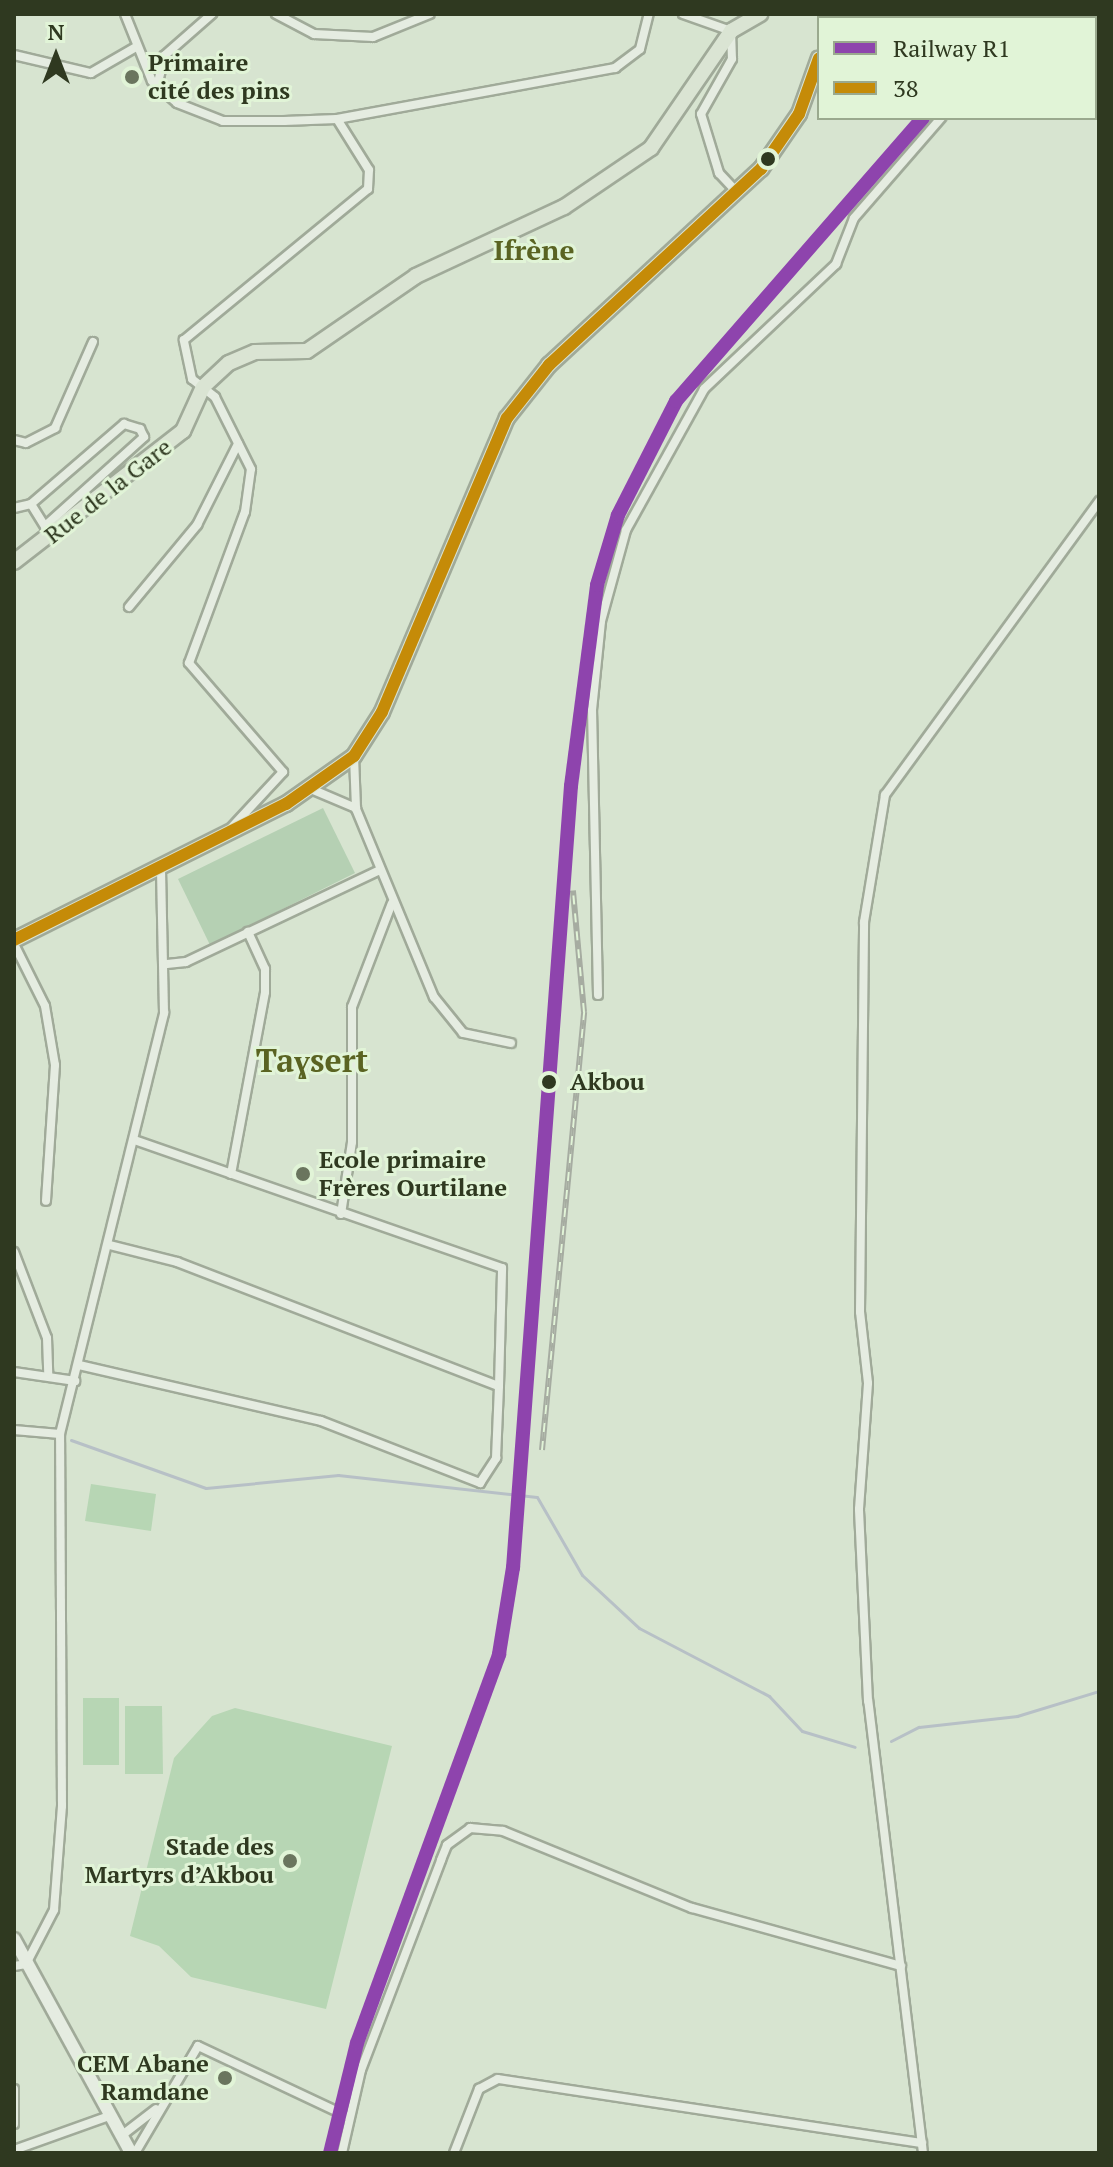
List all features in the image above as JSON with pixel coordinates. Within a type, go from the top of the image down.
[{"type":"main road","points":[[203,387],[255,352],[307,351],[416,276],[564,207],[651,148],[731,31],[761,14]]},
{"type":"main road","points":[[14,942],[311,789],[354,756],[382,712],[507,418],[549,365],[782,143],[817,63]]},
{"type":"main road","name":"Rue de la Gare","points":[[14,562],[46,534],[183,431],[203,387]]},
{"type":"street","points":[[125,14],[136,47],[157,87],[223,121],[337,119],[615,68],[640,49],[649,14]]},
{"type":"street","points":[[157,87],[164,56],[212,14]]},
{"type":"street","points":[[276,14],[314,34],[373,37],[430,14]]},
{"type":"street","points":[[683,14],[709,17],[731,31],[732,59],[701,114],[719,173],[735,190]]},
{"type":"street","points":[[14,55],[91,73],[136,47]]},
{"type":"street","points":[[227,833],[283,772],[189,663],[245,512],[251,469],[203,387],[184,362],[192,328],[368,189],[369,170],[337,119]]},
{"type":"street","points":[[598,995],[592,710],[601,621],[626,530],[704,389],[836,264],[854,218],[939,120]]},
{"type":"street","points":[[14,440],[26,443],[55,428],[93,342]]},
{"type":"street","points":[[14,508],[31,504],[124,424],[140,429],[144,437],[129,455],[46,534],[31,504]]},
{"type":"street","points":[[129,607],[197,525],[238,443]]},
{"type":"street","points":[[923,2153],[868,1701],[859,1509],[868,1383],[860,1312],[864,922],[885,795],[1099,501]]},
{"type":"street","points":[[354,756],[356,809],[378,871],[447,1022],[463,1033],[511,1043]]},
{"type":"street","points":[[311,789],[356,809]]},
{"type":"street","points":[[20,1965],[54,1910],[62,1806],[60,1434],[110,1245],[164,1013],[167,964],[161,865]]},
{"type":"street","points":[[167,964],[248,932],[378,871]]},
{"type":"street","points":[[341,1214],[352,1142],[352,1007],[392,902]]},
{"type":"street","points":[[231,1174],[265,992],[265,969],[248,932]]},
{"type":"street","points":[[14,942],[45,1006],[55,1065],[46,1201]]},
{"type":"street","points":[[79,1365],[321,1421],[480,1483],[496,1458],[502,1268],[134,1140]]},
{"type":"street","points":[[110,1245],[177,1262],[499,1386]]},
{"type":"street","points":[[14,1252],[47,1338],[48,1376]]},
{"type":"street","points":[[14,1372],[75,1381]]},
{"type":"street","points":[[14,1430],[60,1434]]},
{"type":"street","points":[[342,2153],[349,2117],[444,1852],[470,1828],[503,1831],[692,1908],[901,1966]]},
{"type":"street","points":[[14,1939],[20,1965],[133,2153],[195,2047],[207,2046],[349,2117]]},
{"type":"street","points":[[454,2153],[479,2089],[498,2079],[922,2143]]},
{"type":"street","points":[[14,2089],[14,2124]]},
{"type":"street","points":[[121,2136],[160,2106]]},
{"type":"street","points":[[14,2150],[109,2116]]},
{"type":"green space","points":[[323,808],[355,873],[210,945],[178,879]]},
{"type":"green space","points":[[91,1484],[156,1494],[151,1531],[85,1521]]},
{"type":"green space","points":[[83,1698],[119,1698],[119,1765],[83,1765]]},
{"type":"green space","points":[[125,1706],[162,1706],[163,1774],[125,1774]]},
{"type":"green space","points":[[235,1708],[392,1746],[326,2009],[191,1977],[159,1946],[130,1936],[174,1758],[212,1716]]},
{"type":"waterway","points":[[71,1440],[206,1488],[338,1475],[537,1497],[582,1575],[639,1628],[769,1696],[802,1731],[855,1747]]},
{"type":"waterway","points":[[891,1741],[919,1727],[1017,1716],[1099,1691]]},
{"type":"railway","points":[[542,1450],[584,1012],[573,890]]},
{"type":"rail line","name":"R1","points":[[330,2153],[357,2043],[499,1654],[513,1568],[571,786],[597,585],[618,515],[676,401],[921,120]]},
{"type":"transit line","name":"38","points":[[14,940],[286,804],[354,756],[382,712],[507,418],[549,365],[761,169],[799,114],[817,64]]},
{"type":"place","name":"Primaire cité des pins","points":[[132,77]]},
{"type":"place","name":"Akbou","points":[[549,1082]]},
{"type":"place","name":"Ecole primaire Frères Ourtilane","points":[[303,1174]]},
{"type":"place","name":"Stade des Martyrs d’Akbou","points":[[290,1861]]},
{"type":"place","name":"CEM Abane Ramdane","points":[[225,2078]]},
{"type":"district","name":"Ifrène","points":[[534,250]]},
{"type":"district","name":"Taɣsert","points":[[312,1060]]}]
